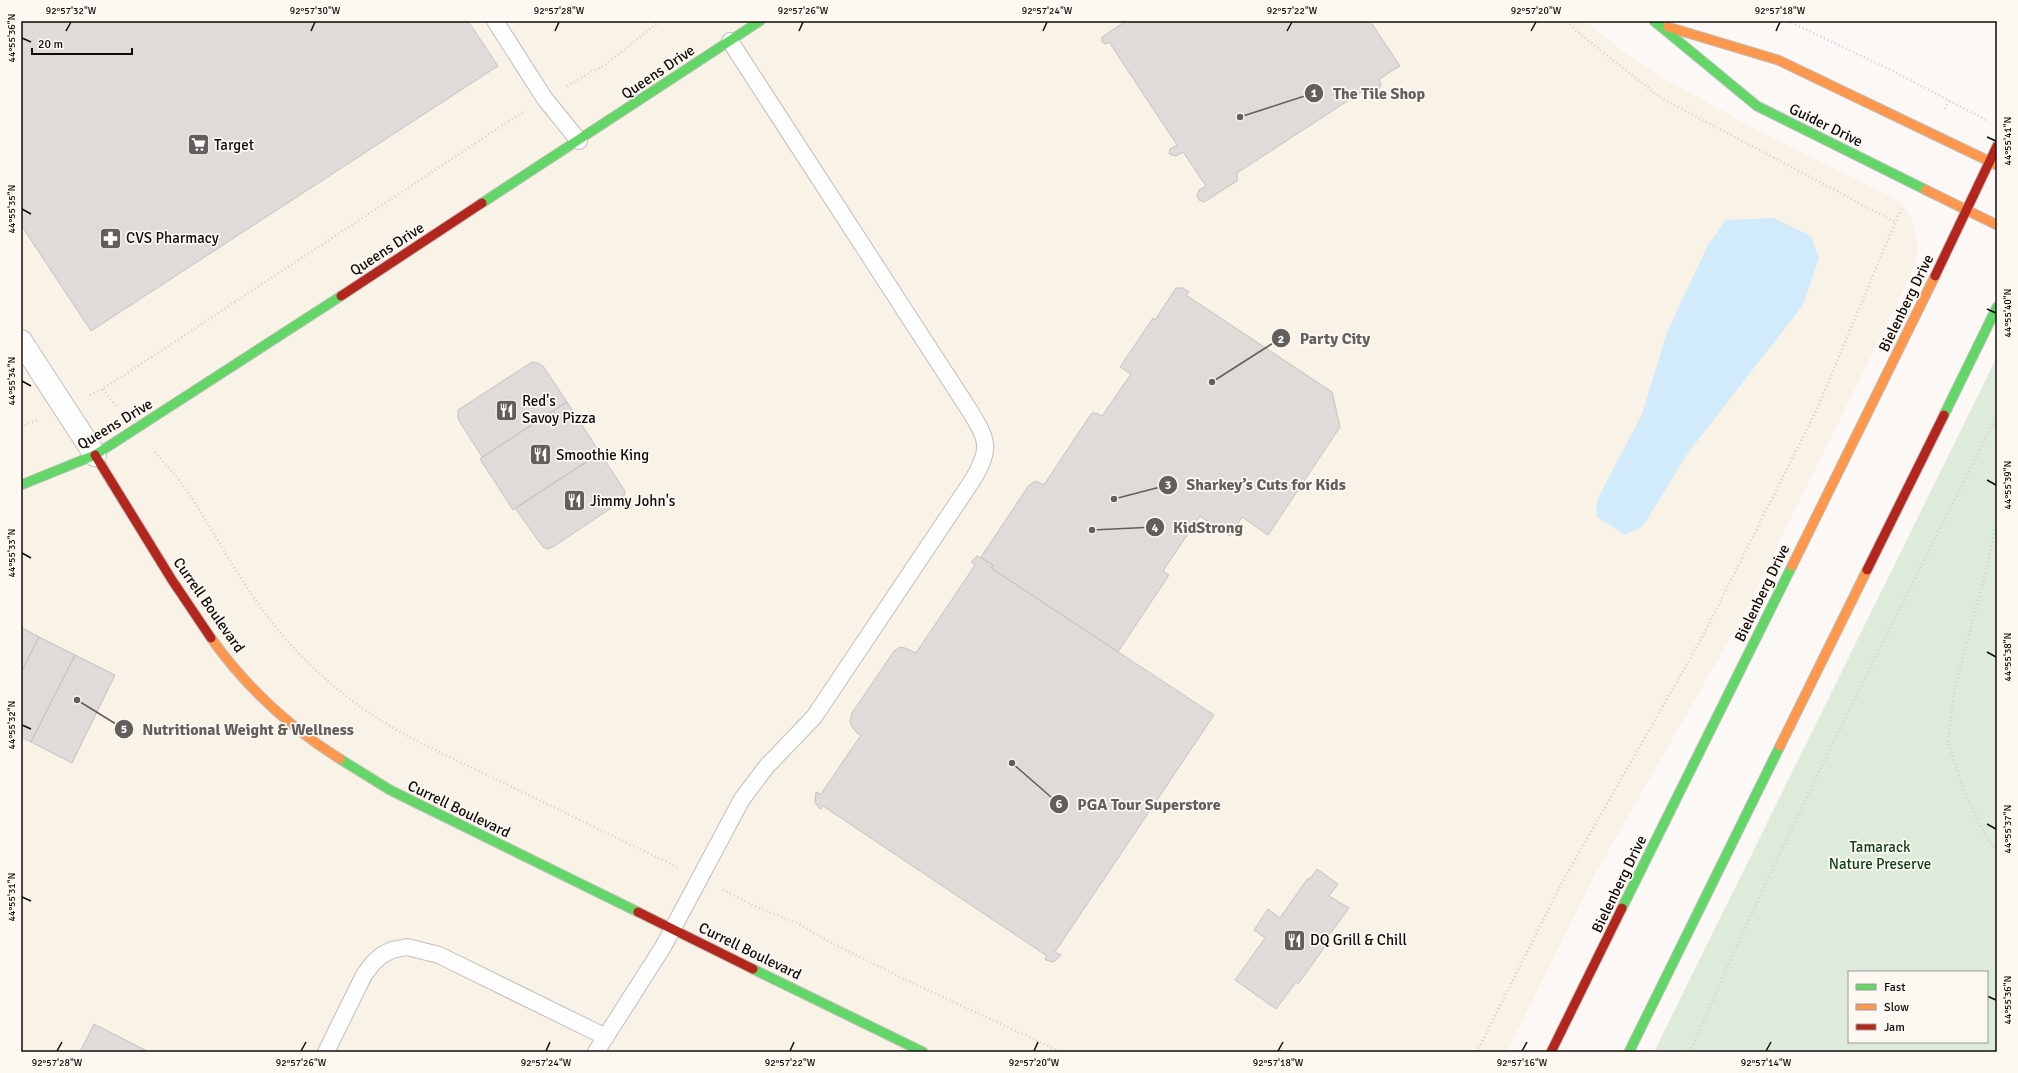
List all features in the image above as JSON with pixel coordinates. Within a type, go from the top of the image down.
[{"type":"street","name":"Queens Drive","points":[[21,485],[95,455],[136,430],[760,21]]},
{"type":"street","name":"Guider Drive","points":[[1656,23],[1778,60],[1993,163]]},
{"type":"street","name":"Guider Drive","points":[[1656,23],[1757,106],[1997,224]]},
{"type":"street","name":"Bielenberg Drive","points":[[1552,1052],[1899,350],[1966,209],[1993,163],[1997,146]]},
{"type":"street","points":[[1629,1052],[1997,307]]},
{"type":"street","points":[[21,341],[95,455]]},
{"type":"street","name":"Currell Boulevard","points":[[95,455],[186,601],[221,651],[261,697],[314,743],[390,790],[924,1052]]},
{"type":"lane","points":[[495,21],[545,99],[579,141]]},
{"type":"lane","points":[[596,1052],[654,962],[673,929],[712,852],[742,799],[767,766],[814,717],[983,464],[986,445],[979,425],[730,41]]},
{"type":"lane","points":[[326,1052],[364,975],[373,963],[382,954],[407,947],[439,955],[606,1038]]},
{"type":"path","points":[[581,78],[606,64],[660,21]]},
{"type":"path","points":[[1568,21],[1575,30],[1661,98],[1895,222]]},
{"type":"path","points":[[1788,21],[1893,71],[1990,122]]},
{"type":"path","points":[[1934,135],[1949,101]]},
{"type":"path","points":[[103,389],[513,118]]},
{"type":"path","points":[[1477,1052],[1560,886],[1711,620],[1817,409],[1912,183]]},
{"type":"path","points":[[1690,1052],[1747,923],[1851,706],[1997,416]]},
{"type":"path","points":[[179,480],[243,582],[270,620],[318,674],[346,698],[387,726],[422,744],[664,861]]},
{"type":"path","points":[[1997,518],[1987,567],[1954,692],[1948,741],[1963,789],[1985,834],[1997,851]]},
{"type":"path","points":[[727,892],[754,906],[797,923],[830,942],[912,983],[1061,1052]]},
{"type":"shaded area","points":[[21,21],[1586,21],[1617,47],[1667,80],[1759,131],[1896,199],[1906,209],[1913,222],[1918,247],[1915,265],[1909,279],[1743,616],[1595,874],[1507,1052],[21,1052]]},
{"type":"green space","name":"Tamarack Nature Preserve","points":[[1997,357],[1997,1052],[1654,1052]]},
{"type":"water","points":[[1774,218],[1811,236],[1819,258],[1803,305],[1688,453],[1643,526],[1625,535],[1596,516],[1597,500],[1642,414],[1667,332],[1708,245],[1726,220]]},
{"type":"building","name":"Target","points":[[21,21],[468,21],[498,66],[91,331],[21,225]]},
{"type":"building","points":[[1126,21],[1370,21],[1400,66],[1379,79],[1381,84],[1379,89],[1372,90],[1369,87],[1237,173],[1237,181],[1204,202],[1199,200],[1197,196],[1199,190],[1206,186],[1183,152],[1176,156],[1169,154],[1170,149],[1177,145],[1109,42],[1105,44],[1102,42],[1102,37]]},
{"type":"building","points":[[1176,288],[1183,288],[1189,292],[1186,295],[1332,392],[1340,427],[1268,535],[1242,517],[1230,536],[1200,516],[1163,571],[1169,575],[1118,652],[991,568],[993,565],[981,557],[1029,485],[1036,481],[1044,485],[1092,413],[1102,416],[1131,374],[1120,367],[1153,318],[1155,320]]},
{"type":"building","name":"Red's Savoy Pizza","points":[[532,362],[543,366],[567,402],[482,457],[458,419],[458,410]]},
{"type":"building","name":"Smoothie King","points":[[567,402],[600,453],[513,510],[480,459]]},
{"type":"building","name":"Jimmy John's","points":[[600,453],[625,491],[623,500],[553,547],[547,549],[543,547],[515,508]]},
{"type":"building","points":[[977,556],[993,565],[991,568],[1214,715],[1055,952],[1061,955],[1054,962],[1046,960],[1045,959],[1047,956],[823,806],[821,809],[819,808],[815,802],[816,792],[821,794],[861,735],[856,732],[851,725],[850,721],[852,713],[894,651],[900,647],[916,653],[975,565],[971,562]]},
{"type":"building","points":[[21,627],[39,637],[21,673]]},
{"type":"building","points":[[39,637],[75,655],[31,742],[21,737],[21,673]]},
{"type":"building","points":[[75,655],[115,675],[72,763],[31,742]]},
{"type":"building","name":"DQ Grill & Chill","points":[[1317,869],[1338,884],[1329,896],[1349,908],[1324,942],[1327,944],[1298,984],[1296,982],[1276,1009],[1235,980],[1265,938],[1254,930],[1268,909],[1280,918],[1308,878],[1310,879]]},
{"type":"building","points":[[94,1024],[149,1052],[80,1052]]},
{"type":"traffic: fast","points":[[482,203],[760,21]]},
{"type":"traffic: fast","points":[[1654,21],[1757,106],[1926,190]]},
{"type":"traffic: fast","points":[[21,485],[95,455],[341,296]]},
{"type":"traffic: fast","points":[[1944,415],[1997,307]]},
{"type":"traffic: fast","points":[[1622,908],[1792,566]]},
{"type":"traffic: fast","points":[[1629,1052],[1780,746]]},
{"type":"traffic: fast","points":[[340,759],[390,790],[638,912]]},
{"type":"traffic: fast","points":[[753,969],[923,1052]]},
{"type":"traffic: slow","points":[[1668,27],[1778,60],[1997,165]]},
{"type":"traffic: slow","points":[[1926,190],[1997,225]]},
{"type":"traffic: slow","points":[[1792,566],[1935,276]]},
{"type":"traffic: slow","points":[[1780,746],[1867,570]]},
{"type":"traffic: slow","points":[[211,638],[224,656],[270,705],[286,720],[321,747],[340,759]]},
{"type":"traffic: jam","points":[[1935,276],[1997,146]]},
{"type":"traffic: jam","points":[[341,296],[482,203]]},
{"type":"traffic: jam","points":[[1867,570],[1944,415]]},
{"type":"traffic: jam","points":[[95,455],[172,580],[211,638]]},
{"type":"traffic: jam","points":[[1551,1052],[1622,908]]},
{"type":"traffic: jam","points":[[638,912],[753,969]]},
{"type":"place","name":"The Tile Shop","points":[[1240,117]]},
{"type":"place","name":"Target","points":[[198,145]]},
{"type":"place","name":"CVS Pharmacy","points":[[110,238]]},
{"type":"place","name":"Party City","points":[[1212,382]]},
{"type":"place","name":"Red's Savoy Pizza","points":[[507,410]]},
{"type":"place","name":"Smoothie King","points":[[541,455]]},
{"type":"place","name":"Sharkey’s Cuts for Kids","points":[[1114,499]]},
{"type":"place","name":"Jimmy John's","points":[[574,501]]},
{"type":"place","name":"KidStrong","points":[[1092,530]]},
{"type":"place","name":"Nutritional Weight & Wellness","points":[[77,700]]},
{"type":"place","name":"PGA Tour Superstore","points":[[1012,763]]},
{"type":"place","name":"DQ Grill & Chill","points":[[1295,940]]}]
